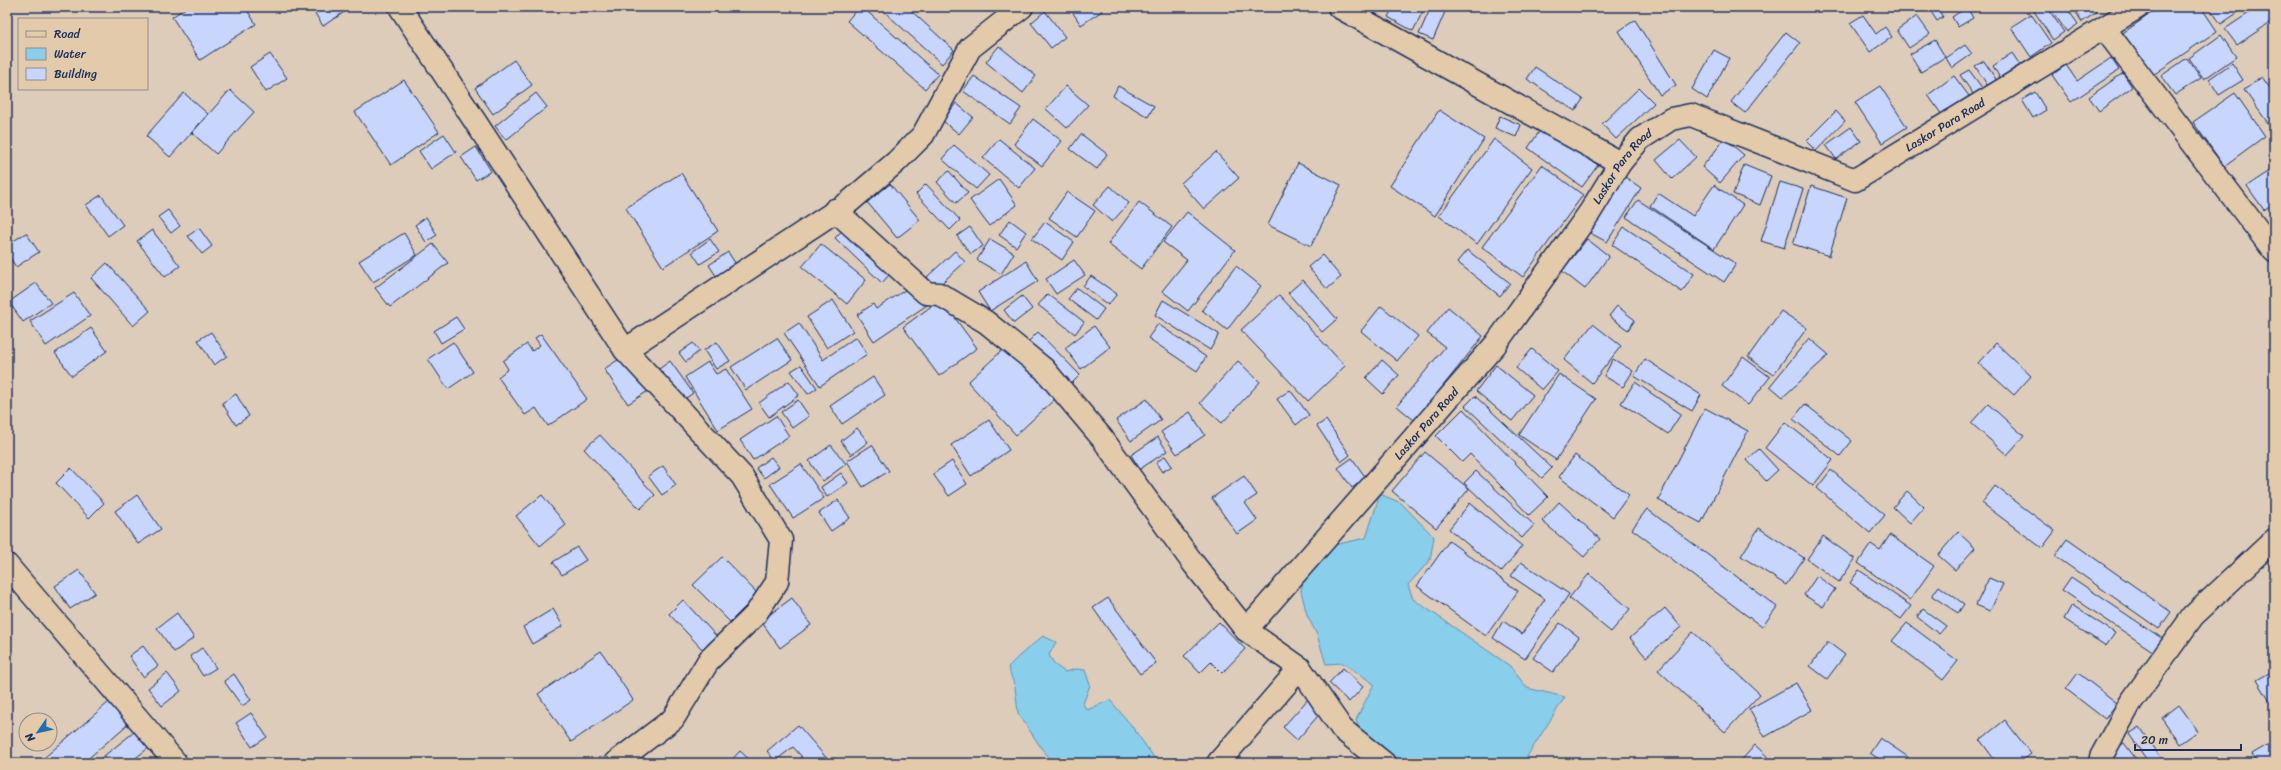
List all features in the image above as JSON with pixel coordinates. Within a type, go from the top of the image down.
[{"type":"street","points":[[400,7],[625,350],[742,476],[781,540],[777,582],[755,615],[709,660],[673,719],[615,763]]},
{"type":"street","points":[[625,350],[835,210],[848,203],[896,162],[923,135],[970,48],[1022,7]]},
{"type":"street","points":[[1339,7],[1620,163]]},
{"type":"street","name":"Laskor Para Road","points":[[1246,630],[1495,345],[1590,212],[1620,163],[1640,139],[1672,119],[1690,115],[1855,180],[2138,7]]},
{"type":"street","points":[[2104,28],[2274,251]]},
{"type":"street","points":[[835,210],[926,293],[939,294],[986,322],[1044,369],[1102,438],[1193,563],[1246,630],[1300,668],[1342,729],[1384,763]]},
{"type":"street","points":[[2100,763],[2101,757],[2131,702],[2193,616],[2274,540]]},
{"type":"street","points":[[7,565],[176,763]]},
{"type":"street","points":[[1218,763],[1300,668]]},
{"type":"water","points":[[1380,494],[1401,503],[1434,537],[1430,560],[1408,585],[1413,599],[1510,666],[1527,688],[1565,697],[1523,763],[1400,763],[1380,750],[1360,732],[1356,720],[1374,684],[1343,663],[1326,664],[1317,635],[1307,615],[1301,591],[1305,572],[1329,546],[1366,538]]},
{"type":"water","points":[[1043,636],[1056,642],[1049,655],[1055,665],[1065,672],[1076,669],[1085,670],[1090,685],[1083,704],[1087,710],[1110,700],[1131,725],[1158,763],[1054,763],[1042,749],[1018,713],[1015,687],[1008,667]]},
{"type":"building","points":[[187,7],[245,7],[256,24],[200,60],[172,17]]},
{"type":"building","points":[[311,7],[352,7],[323,26]]},
{"type":"building","points":[[859,7],[862,7],[938,74],[925,89],[847,21]]},
{"type":"building","points":[[879,7],[907,7],[954,50],[942,64]]},
{"type":"building","points":[[1069,7],[1099,7],[1102,11],[1081,25]]},
{"type":"building","points":[[1393,7],[1425,7],[1413,31],[1388,17]]},
{"type":"building","points":[[1431,7],[1447,7],[1433,40],[1419,34]]},
{"type":"building","points":[[1928,7],[1936,7],[1943,17],[1937,21]]},
{"type":"building","points":[[1967,7],[1973,18],[1958,27],[1952,17]]},
{"type":"building","points":[[2041,7],[2047,7],[2064,32],[2053,40],[2034,11]]},
{"type":"building","points":[[2049,7],[2066,7],[2078,24],[2067,32]]},
{"type":"building","points":[[2084,7],[2093,7],[2097,12],[2082,22],[2076,12]]},
{"type":"building","points":[[2160,7],[2201,7],[2217,31],[2153,75],[2123,33]]},
{"type":"building","points":[[2209,7],[2246,7],[2221,24]]},
{"type":"building","points":[[2258,7],[2274,7],[2274,20],[2237,45],[2225,29]]},
{"type":"building","points":[[1045,11],[1065,37],[1051,48],[1031,23]]},
{"type":"building","points":[[2031,14],[2051,43],[2031,57],[2011,27]]},
{"type":"building","points":[[1863,15],[1876,34],[1885,27],[1892,37],[1870,52],[1850,23]]},
{"type":"building","points":[[1917,16],[1930,34],[1909,48],[1897,30]]},
{"type":"building","points":[[1635,20],[1676,85],[1660,95],[1619,31]]},
{"type":"building","points":[[1786,32],[1800,43],[1745,113],[1731,102]]},
{"type":"building","points":[[2221,35],[2236,57],[2204,79],[2189,58]]},
{"type":"building","points":[[1935,40],[1945,57],[1921,72],[1910,54]]},
{"type":"building","points":[[1965,45],[1972,54],[1952,68],[1946,58]]},
{"type":"building","points":[[999,46],[1036,76],[1023,93],[986,62]]},
{"type":"building","points":[[1714,50],[1729,58],[1707,99],[1692,89]]},
{"type":"building","points":[[2012,53],[2020,65],[2000,78],[1993,66]]},
{"type":"building","points":[[270,54],[287,78],[266,92],[250,67]]},
{"type":"building","points":[[2111,58],[2119,70],[2071,102],[2052,75],[2066,65],[2077,81]]},
{"type":"building","points":[[2187,58],[2201,78],[2175,95],[2161,76]]},
{"type":"building","points":[[514,60],[532,85],[493,114],[475,88]]},
{"type":"building","points":[[1984,61],[1997,81],[1988,86],[1975,66]]},
{"type":"building","points":[[2232,63],[2243,80],[2219,95],[2209,79]]},
{"type":"building","points":[[1535,67],[1583,99],[1575,111],[1527,79]]},
{"type":"building","points":[[1969,70],[1983,89],[1974,95],[1960,75]]},
{"type":"building","points":[[2123,73],[2132,87],[2099,111],[2089,97]]},
{"type":"building","points":[[974,76],[1021,108],[1010,124],[963,91]]},
{"type":"building","points":[[1954,76],[1969,96],[1942,115],[1928,95]]},
{"type":"building","points":[[2262,77],[2274,94],[2273,130],[2244,90]]},
{"type":"building","points":[[404,80],[439,132],[391,165],[355,112]]},
{"type":"building","points":[[1066,86],[1088,105],[1067,128],[1046,109]]},
{"type":"building","points":[[1118,86],[1154,106],[1148,117],[1113,96]]},
{"type":"building","points":[[1880,86],[1907,127],[1882,143],[1855,102]]},
{"type":"building","points":[[1639,88],[1654,103],[1616,139],[1602,124]]},
{"type":"building","points":[[230,90],[254,112],[216,154],[192,133]]},
{"type":"building","points":[[2035,92],[2046,110],[2033,118],[2022,100]]},
{"type":"building","points":[[184,93],[208,114],[170,157],[146,136]]},
{"type":"building","points":[[536,93],[547,107],[506,140],[495,126]]},
{"type":"building","points":[[2235,93],[2265,136],[2224,166],[2193,122]]},
{"type":"building","points":[[956,103],[973,117],[959,134],[943,121]]},
{"type":"building","points":[[1439,110],[1484,139],[1435,216],[1390,186]]},
{"type":"building","points":[[1836,111],[1845,121],[1816,151],[1806,141]]},
{"type":"building","points":[[1500,116],[1521,125],[1516,137],[1495,128]]},
{"type":"building","points":[[1033,119],[1062,141],[1042,166],[1014,144]]},
{"type":"building","points":[[1543,126],[1598,165],[1582,187],[1528,148]]},
{"type":"building","points":[[1851,127],[1861,141],[1836,159],[1826,145]]},
{"type":"building","points":[[444,134],[456,152],[431,169],[419,151]]},
{"type":"building","points":[[1081,134],[1107,154],[1097,169],[1070,149]]},
{"type":"building","points":[[999,139],[1035,168],[1019,188],[983,158]]},
{"type":"building","points":[[1494,139],[1532,168],[1477,244],[1439,216]]},
{"type":"building","points":[[1725,139],[1744,155],[1720,183],[1702,167]]},
{"type":"building","points":[[1680,140],[1696,157],[1672,179],[1656,160]]},
{"type":"building","points":[[954,145],[989,175],[976,189],[942,159]]},
{"type":"building","points":[[476,147],[491,171],[476,180],[461,157]]},
{"type":"building","points":[[1216,152],[1239,178],[1204,209],[1181,183]]},
{"type":"building","points":[[1298,163],[1341,185],[1311,246],[1268,225]]},
{"type":"building","points":[[1542,165],[1583,195],[1523,277],[1482,247]]},
{"type":"building","points":[[1744,165],[1771,176],[1760,205],[1733,194]]},
{"type":"building","points":[[2274,168],[2274,203],[2264,210],[2247,186]]},
{"type":"building","points":[[949,171],[968,193],[956,203],[937,182]]},
{"type":"building","points":[[681,173],[718,231],[663,267],[626,208]]},
{"type":"building","points":[[1625,177],[1641,188],[1607,242],[1590,233]]},
{"type":"building","points":[[999,179],[1017,205],[989,226],[970,200]]},
{"type":"building","points":[[1780,182],[1803,189],[1784,248],[1761,241]]},
{"type":"building","points":[[890,184],[920,220],[897,238],[867,202]]},
{"type":"building","points":[[926,184],[960,220],[950,230],[916,194]]},
{"type":"building","points":[[1714,185],[1743,205],[1714,249],[1650,206],[1658,193],[1693,216]]},
{"type":"building","points":[[1110,186],[1129,203],[1112,222],[1093,205]]},
{"type":"building","points":[[1811,186],[1847,198],[1829,256],[1793,244]]},
{"type":"building","points":[[1067,192],[1095,211],[1077,237],[1049,218]]},
{"type":"building","points":[[101,195],[123,225],[108,236],[86,205]]},
{"type":"building","points":[[1638,200],[1736,264],[1724,282],[1626,217]]},
{"type":"building","points":[[1139,202],[1172,227],[1141,269],[1108,244]]},
{"type":"building","points":[[168,210],[180,226],[171,233],[158,217]]},
{"type":"building","points":[[1187,212],[1235,250],[1188,311],[1162,291],[1187,260],[1163,242]]},
{"type":"building","points":[[426,217],[437,235],[426,242],[415,225]]},
{"type":"building","points":[[1010,220],[1026,232],[1016,247],[999,235]]},
{"type":"building","points":[[1045,222],[1074,242],[1062,260],[1032,239]]},
{"type":"building","points":[[847,225],[894,269],[882,283],[835,238]]},
{"type":"building","points":[[970,227],[983,246],[971,254],[957,236]]},
{"type":"building","points":[[1624,227],[1694,274],[1682,292],[1612,245]]},
{"type":"building","points":[[199,228],[212,246],[202,254],[188,236]]},
{"type":"building","points":[[152,230],[180,266],[165,277],[137,241]]},
{"type":"building","points":[[26,233],[39,252],[16,267],[7,253],[7,245]]},
{"type":"building","points":[[404,233],[417,255],[373,282],[359,261]]},
{"type":"building","points":[[710,239],[719,252],[700,264],[692,252]]},
{"type":"building","points":[[990,239],[1014,253],[1001,274],[977,260]]},
{"type":"building","points":[[1587,239],[1609,256],[1585,289],[1562,271]]},
{"type":"building","points":[[433,244],[448,263],[390,307],[375,288]]},
{"type":"building","points":[[821,244],[866,280],[847,304],[802,267]]},
{"type":"building","points":[[1467,250],[1510,283],[1500,296],[1457,262]]},
{"type":"building","points":[[955,251],[965,262],[936,288],[927,277]]},
{"type":"building","points":[[728,252],[739,269],[720,282],[709,265]]},
{"type":"building","points":[[1322,255],[1341,277],[1327,289],[1308,267]]},
{"type":"building","points":[[1074,260],[1085,275],[1056,294],[1046,279]]},
{"type":"building","points":[[1026,261],[1038,281],[990,311],[978,292]]},
{"type":"building","points":[[107,263],[150,311],[133,326],[91,278]]},
{"type":"building","points":[[1236,266],[1261,286],[1227,330],[1202,310]]},
{"type":"building","points":[[1091,276],[1117,294],[1108,305],[1083,286]]},
{"type":"building","points":[[1303,280],[1337,319],[1322,332],[1288,293]]},
{"type":"building","points":[[36,283],[51,303],[23,322],[9,302]]},
{"type":"building","points":[[913,285],[927,305],[874,341],[857,315],[873,304],[876,309]]},
{"type":"building","points":[[1077,288],[1104,309],[1096,320],[1068,299]]},
{"type":"building","points":[[74,293],[90,316],[46,346],[30,321]]},
{"type":"building","points":[[1048,294],[1084,322],[1075,334],[1038,305]]},
{"type":"building","points":[[1279,295],[1345,366],[1308,401],[1241,330]]},
{"type":"building","points":[[1022,296],[1032,309],[1014,323],[1004,310]]},
{"type":"building","points":[[941,299],[977,348],[939,376],[903,327]]},
{"type":"building","points":[[833,300],[853,331],[827,348],[807,317]]},
{"type":"building","points":[[1163,300],[1219,334],[1210,350],[1155,315]]},
{"type":"building","points":[[1381,306],[1418,336],[1397,361],[1361,331]]},
{"type":"building","points":[[1617,306],[1635,320],[1628,330],[1609,316]]},
{"type":"building","points":[[1448,307],[1483,336],[1415,421],[1397,406],[1445,347],[1427,333]]},
{"type":"building","points":[[1781,311],[1807,328],[1773,375],[1748,357]]},
{"type":"building","points":[[456,317],[464,329],[441,343],[434,331]]},
{"type":"building","points":[[799,323],[823,360],[856,337],[867,354],[820,386],[784,333]]},
{"type":"building","points":[[1158,324],[1206,357],[1197,371],[1148,338]]},
{"type":"building","points":[[1593,324],[1621,346],[1592,383],[1564,360]]},
{"type":"building","points":[[1094,326],[1110,347],[1081,369],[1065,348]]},
{"type":"building","points":[[91,328],[107,351],[72,376],[55,353]]},
{"type":"building","points":[[211,332],[227,356],[214,365],[198,340]]},
{"type":"building","points":[[1038,332],[1080,375],[1066,389],[1024,346]]},
{"type":"building","points":[[541,334],[587,399],[548,426],[536,408],[525,415],[498,377],[508,369],[503,361],[527,344],[532,351],[540,345],[535,338]]},
{"type":"building","points":[[777,338],[792,360],[746,390],[731,367]]},
{"type":"building","points":[[1809,338],[1829,355],[1783,397],[1770,386]]},
{"type":"building","points":[[453,342],[473,372],[448,389],[428,359]]},
{"type":"building","points":[[717,342],[730,361],[716,369],[704,350]]},
{"type":"building","points":[[693,343],[699,351],[686,362],[679,353]]},
{"type":"building","points":[[1996,343],[2031,376],[2014,395],[1978,363]]},
{"type":"building","points":[[1008,345],[1056,398],[1016,435],[968,382]]},
{"type":"building","points":[[1532,349],[1558,371],[1542,390],[1516,368]]},
{"type":"building","points":[[624,356],[648,391],[628,404],[604,369]]},
{"type":"building","points":[[1743,357],[1770,377],[1748,405],[1722,386]]},
{"type":"building","points":[[1613,359],[1633,371],[1623,387],[1604,376]]},
{"type":"building","points":[[1645,359],[1701,395],[1692,411],[1634,376]]},
{"type":"building","points":[[1382,360],[1399,375],[1383,394],[1366,378]]},
{"type":"building","points":[[670,361],[693,393],[678,404],[655,372]]},
{"type":"building","points":[[1238,361],[1260,382],[1222,423],[1200,403]]},
{"type":"building","points":[[708,362],[716,374],[726,369],[752,409],[718,430],[685,377]]},
{"type":"building","points":[[801,365],[817,388],[808,394],[791,371]]},
{"type":"building","points":[[1496,365],[1533,395],[1512,421],[1476,391]]},
{"type":"building","points":[[1559,374],[1596,399],[1556,460],[1519,435]]},
{"type":"building","points":[[873,377],[885,395],[842,424],[830,406]]},
{"type":"building","points":[[789,381],[799,395],[769,417],[759,403]]},
{"type":"building","points":[[1635,382],[1681,414],[1668,434],[1621,403]]},
{"type":"building","points":[[1290,390],[1309,415],[1296,425],[1277,399]]},
{"type":"building","points":[[236,394],[249,416],[236,425],[222,403]]},
{"type":"building","points":[[1475,396],[1552,468],[1542,478],[1465,406]]},
{"type":"building","points":[[1147,399],[1161,420],[1131,441],[1116,420]]},
{"type":"building","points":[[798,400],[809,416],[792,428],[781,412]]},
{"type":"building","points":[[1805,404],[1852,441],[1840,456],[1793,419]]},
{"type":"building","points":[[1988,404],[2024,436],[2007,455],[1971,423]]},
{"type":"building","points":[[1705,408],[1748,431],[1701,523],[1658,500]]},
{"type":"building","points":[[1463,409],[1548,497],[1529,515],[1470,454],[1462,462],[1436,436]]},
{"type":"building","points":[[1190,412],[1205,435],[1177,454],[1161,432]]},
{"type":"building","points":[[776,416],[789,436],[753,460],[740,440]]},
{"type":"building","points":[[989,420],[1009,450],[971,476],[951,445]]},
{"type":"building","points":[[1326,420],[1350,455],[1341,462],[1317,426]]},
{"type":"building","points":[[1785,422],[1833,460],[1813,486],[1765,448]]},
{"type":"building","points":[[857,428],[868,442],[851,455],[841,441]]},
{"type":"building","points":[[600,435],[655,495],[640,509],[584,449]]},
{"type":"building","points":[[1158,437],[1167,451],[1140,469],[1131,455]]},
{"type":"building","points":[[831,445],[846,464],[823,481],[809,461]]},
{"type":"building","points":[[872,445],[889,471],[863,487],[847,461]]},
{"type":"building","points":[[1759,449],[1778,470],[1766,481],[1747,460]]},
{"type":"building","points":[[1425,452],[1469,489],[1436,528],[1392,491]]},
{"type":"building","points":[[1575,455],[1629,495],[1613,517],[1559,477]]},
{"type":"building","points":[[1165,456],[1172,466],[1162,472],[1156,463]]},
{"type":"building","points":[[771,457],[779,467],[764,478],[756,468]]},
{"type":"building","points":[[1352,458],[1366,478],[1352,488],[1338,468]]},
{"type":"building","points":[[952,461],[967,484],[949,496],[933,474]]},
{"type":"building","points":[[801,464],[824,498],[793,518],[770,484]]},
{"type":"building","points":[[663,466],[676,485],[662,495],[648,476]]},
{"type":"building","points":[[71,468],[104,503],[89,518],[56,483]]},
{"type":"building","points":[[1831,470],[1885,515],[1870,533],[1817,488]]},
{"type":"building","points":[[1476,471],[1534,525],[1522,538],[1464,483]]},
{"type":"building","points":[[841,473],[848,483],[827,497],[821,487]]},
{"type":"building","points":[[1244,476],[1257,495],[1245,503],[1257,520],[1237,534],[1212,498]]},
{"type":"building","points":[[1995,486],[2055,531],[2042,548],[1982,503]]},
{"type":"building","points":[[1907,491],[1924,507],[1910,523],[1893,507]]},
{"type":"building","points":[[137,495],[161,529],[138,544],[115,511]]},
{"type":"building","points":[[542,495],[566,525],[540,546],[516,516]]},
{"type":"building","points":[[838,500],[850,518],[831,531],[819,513]]},
{"type":"building","points":[[1559,502],[1600,539],[1584,557],[1542,521]]},
{"type":"building","points":[[1470,503],[1522,546],[1501,572],[1449,529]]},
{"type":"building","points":[[1647,509],[1777,607],[1762,627],[1632,529]]},
{"type":"building","points":[[1759,528],[1804,558],[1786,585],[1741,556]]},
{"type":"building","points":[[1958,532],[1975,548],[1955,570],[1938,555]]},
{"type":"building","points":[[1890,535],[1934,566],[1910,600],[1858,563],[1871,544],[1880,550]]},
{"type":"building","points":[[1823,536],[1855,559],[1839,582],[1807,559]]},
{"type":"building","points":[[2067,539],[2171,612],[2159,629],[2055,556]]},
{"type":"building","points":[[1449,541],[1518,591],[1486,636],[1417,586]]},
{"type":"building","points":[[577,547],[586,560],[562,575],[553,562]]},
{"type":"building","points":[[722,557],[758,594],[730,622],[693,585]]},
{"type":"building","points":[[1521,562],[1569,594],[1525,659],[1493,638],[1503,621],[1522,634],[1545,599],[1511,576]]},
{"type":"building","points":[[79,570],[95,593],[70,609],[55,586]]},
{"type":"building","points":[[1859,570],[1911,606],[1901,619],[1850,583]]},
{"type":"building","points":[[1589,574],[1630,609],[1611,632],[1569,598]]},
{"type":"building","points":[[1817,576],[1835,589],[1823,607],[1804,595]]},
{"type":"building","points":[[2071,577],[2163,639],[2154,652],[2062,590]]},
{"type":"building","points":[[1989,578],[2003,584],[1990,611],[1976,605]]},
{"type":"building","points":[[1939,586],[1964,604],[1958,613],[1932,596]]},
{"type":"building","points":[[792,598],[811,625],[780,648],[761,621]]},
{"type":"building","points":[[1108,598],[1156,663],[1140,674],[1093,608]]},
{"type":"building","points":[[683,600],[718,638],[704,651],[669,614]]},
{"type":"building","points":[[2072,605],[2115,633],[2106,646],[2064,619]]},
{"type":"building","points":[[1665,608],[1681,627],[1646,657],[1630,638]]},
{"type":"building","points":[[553,609],[563,626],[532,644],[523,627]]},
{"type":"building","points":[[1923,609],[1946,626],[1939,634],[1917,617]]},
{"type":"building","points":[[177,613],[194,638],[174,652],[157,628]]},
{"type":"building","points":[[1219,622],[1245,649],[1222,673],[1211,662],[1200,673],[1184,656]]},
{"type":"building","points":[[1560,623],[1579,637],[1553,672],[1533,658]]},
{"type":"building","points":[[1907,623],[1958,661],[1943,680],[1892,641]]},
{"type":"building","points":[[1693,632],[1760,694],[1725,732],[1658,670]]},
{"type":"building","points":[[1828,642],[1845,655],[1827,679],[1810,666]]},
{"type":"building","points":[[143,646],[158,666],[143,677],[129,656]]},
{"type":"building","points":[[202,648],[216,668],[203,676],[190,656]]},
{"type":"building","points":[[601,651],[633,700],[571,742],[538,694]]},
{"type":"building","points":[[1343,668],[1363,687],[1349,702],[1329,683]]},
{"type":"building","points":[[167,673],[181,691],[162,706],[148,688]]},
{"type":"building","points":[[2078,673],[2117,703],[2105,719],[2066,689]]},
{"type":"building","points":[[2269,673],[2274,682],[2274,708],[2257,680]]},
{"type":"building","points":[[234,674],[251,700],[242,706],[224,681]]},
{"type":"building","points":[[1796,683],[1812,710],[1765,737],[1749,709]]},
{"type":"building","points":[[1310,697],[1324,709],[1297,740],[1283,727]]},
{"type":"building","points":[[109,702],[128,724],[83,763],[38,763],[51,752],[58,752],[58,746]]},
{"type":"building","points":[[2179,705],[2198,731],[2180,744],[2162,718]]},
{"type":"building","points":[[251,713],[267,737],[252,747],[236,723]]},
{"type":"building","points":[[2005,720],[2031,754],[2019,763],[1997,763],[1980,740]]},
{"type":"building","points":[[798,725],[829,761],[827,763],[795,763],[802,757],[793,747],[775,761],[767,751]]},
{"type":"building","points":[[2140,727],[2164,762],[2149,763],[2129,734]]},
{"type":"building","points":[[138,729],[151,746],[129,763],[95,763]]},
{"type":"building","points":[[1880,738],[1908,757],[1904,763],[1885,763],[1870,753]]},
{"type":"building","points":[[2274,741],[2274,763],[2257,763],[2252,754]]},
{"type":"building","points":[[2124,743],[2139,763],[2115,763],[2108,755]]},
{"type":"building","points":[[1755,745],[1774,763],[1739,763]]},
{"type":"building","points":[[740,751],[753,763],[729,763]]}]
